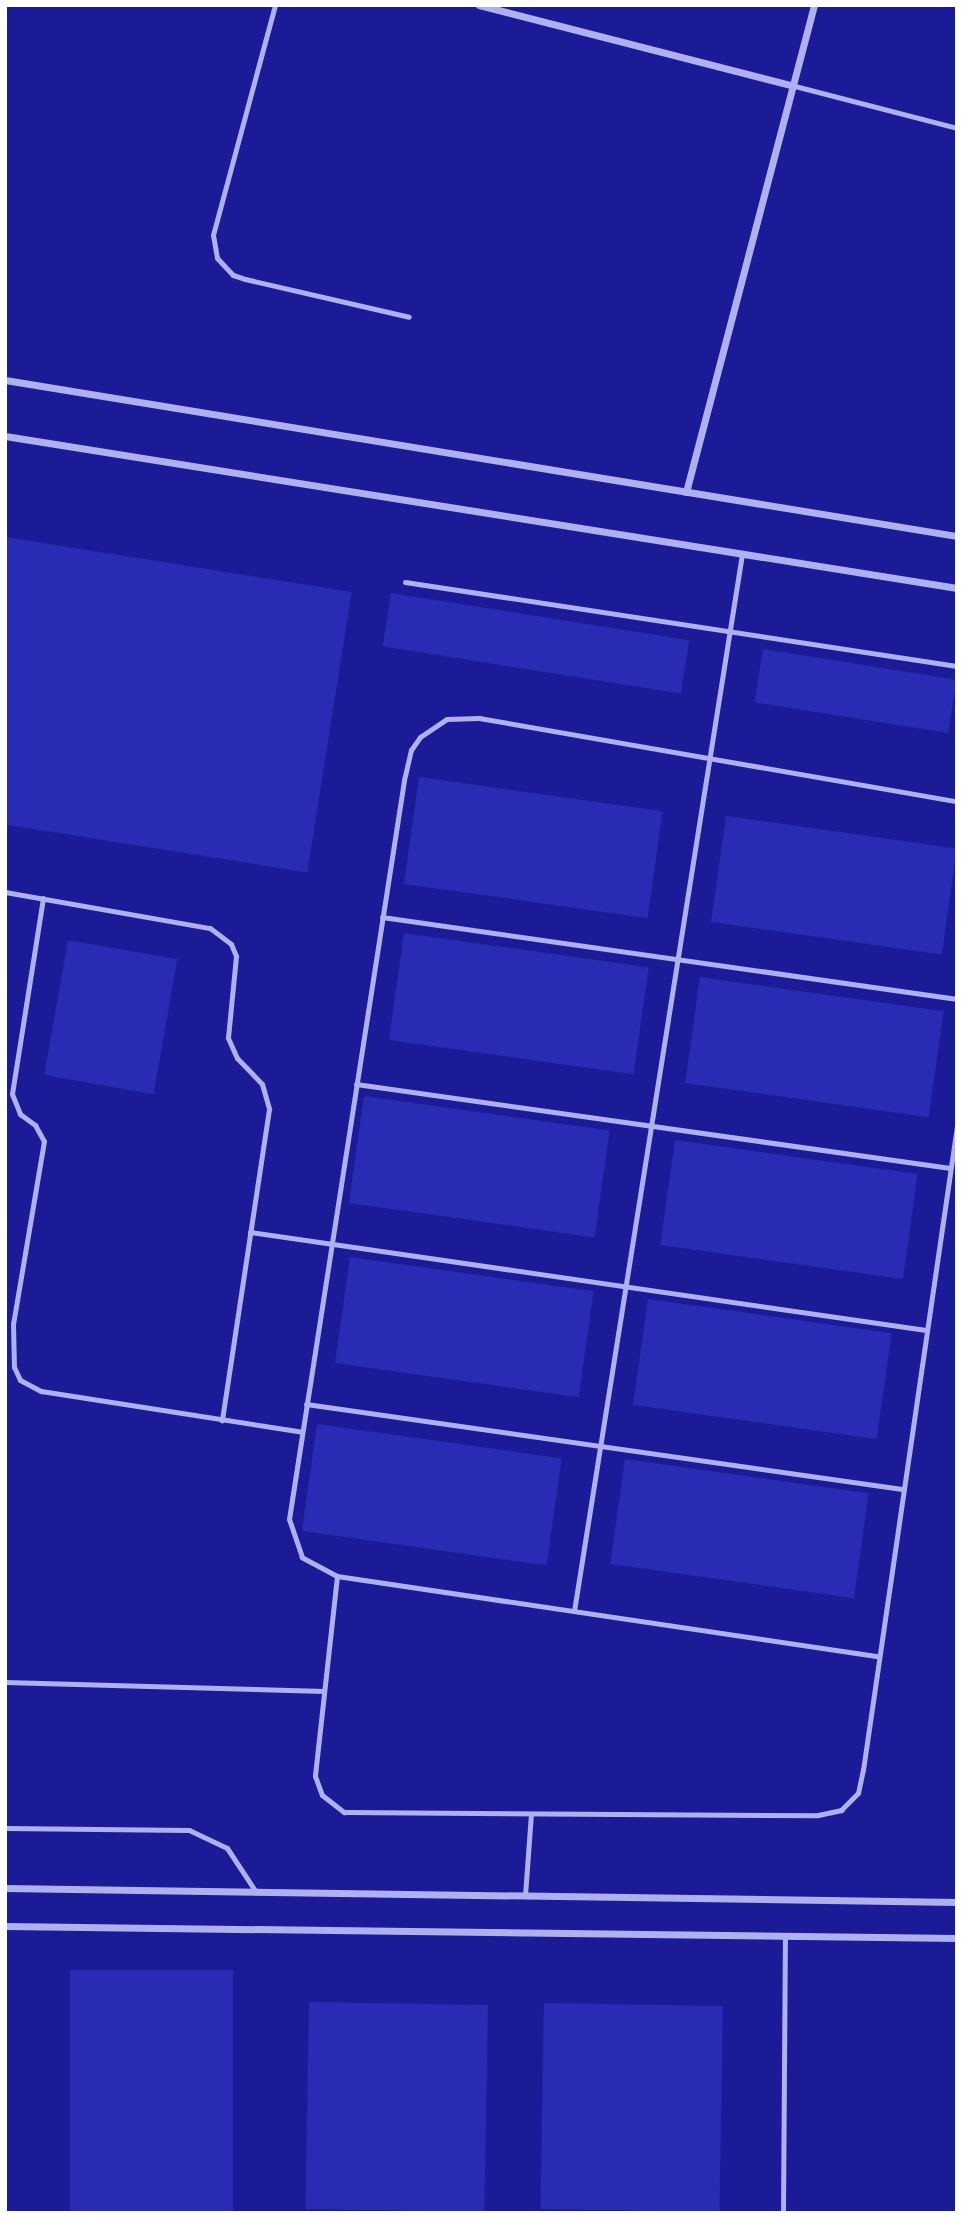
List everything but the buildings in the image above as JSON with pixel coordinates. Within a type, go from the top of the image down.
[{"type":"street","points":[[479,5],[791,85]]},
{"type":"street","points":[[686,492],[814,5]]},
{"type":"street","points":[[5,380],[957,536]]},
{"type":"street","points":[[5,436],[957,589]]},
{"type":"street","points":[[5,1888],[957,1902]]},
{"type":"street","points":[[5,1926],[957,1938]]},
{"type":"lane","points":[[275,5],[213,235],[217,258],[233,275],[245,279],[409,317]]},
{"type":"lane","points":[[791,85],[957,128]]},
{"type":"lane","points":[[574,1611],[742,554]]},
{"type":"lane","points":[[405,582],[957,666]]},
{"type":"lane","points":[[876,1656],[337,1576],[312,1566],[290,1532],[306,1404],[406,765],[420,737],[440,723],[463,716],[957,801]]},
{"type":"lane","points":[[5,892],[210,928],[231,944],[238,970],[228,1038],[237,1058],[262,1084],[269,1109],[222,1420]]},
{"type":"lane","points":[[43,898],[12,1094],[20,1114],[35,1125],[44,1141],[13,1324],[14,1367],[20,1380],[41,1391],[302,1432]]},
{"type":"lane","points":[[382,917],[957,999]]},
{"type":"lane","points":[[356,1084],[950,1168]]},
{"type":"lane","points":[[337,1576],[315,1776],[332,1805],[359,1814],[818,1815],[841,1810],[858,1793],[861,1781],[876,1656],[957,1126]]},
{"type":"lane","points":[[250,1231],[331,1245],[926,1330]]},
{"type":"lane","points":[[306,1404],[902,1489]]},
{"type":"lane","points":[[5,1682],[324,1691]]},
{"type":"lane","points":[[525,1895],[531,1814]]},
{"type":"lane","points":[[5,1828],[189,1830],[227,1849],[256,1892]]},
{"type":"lane","points":[[783,2213],[785,1936]]}]
